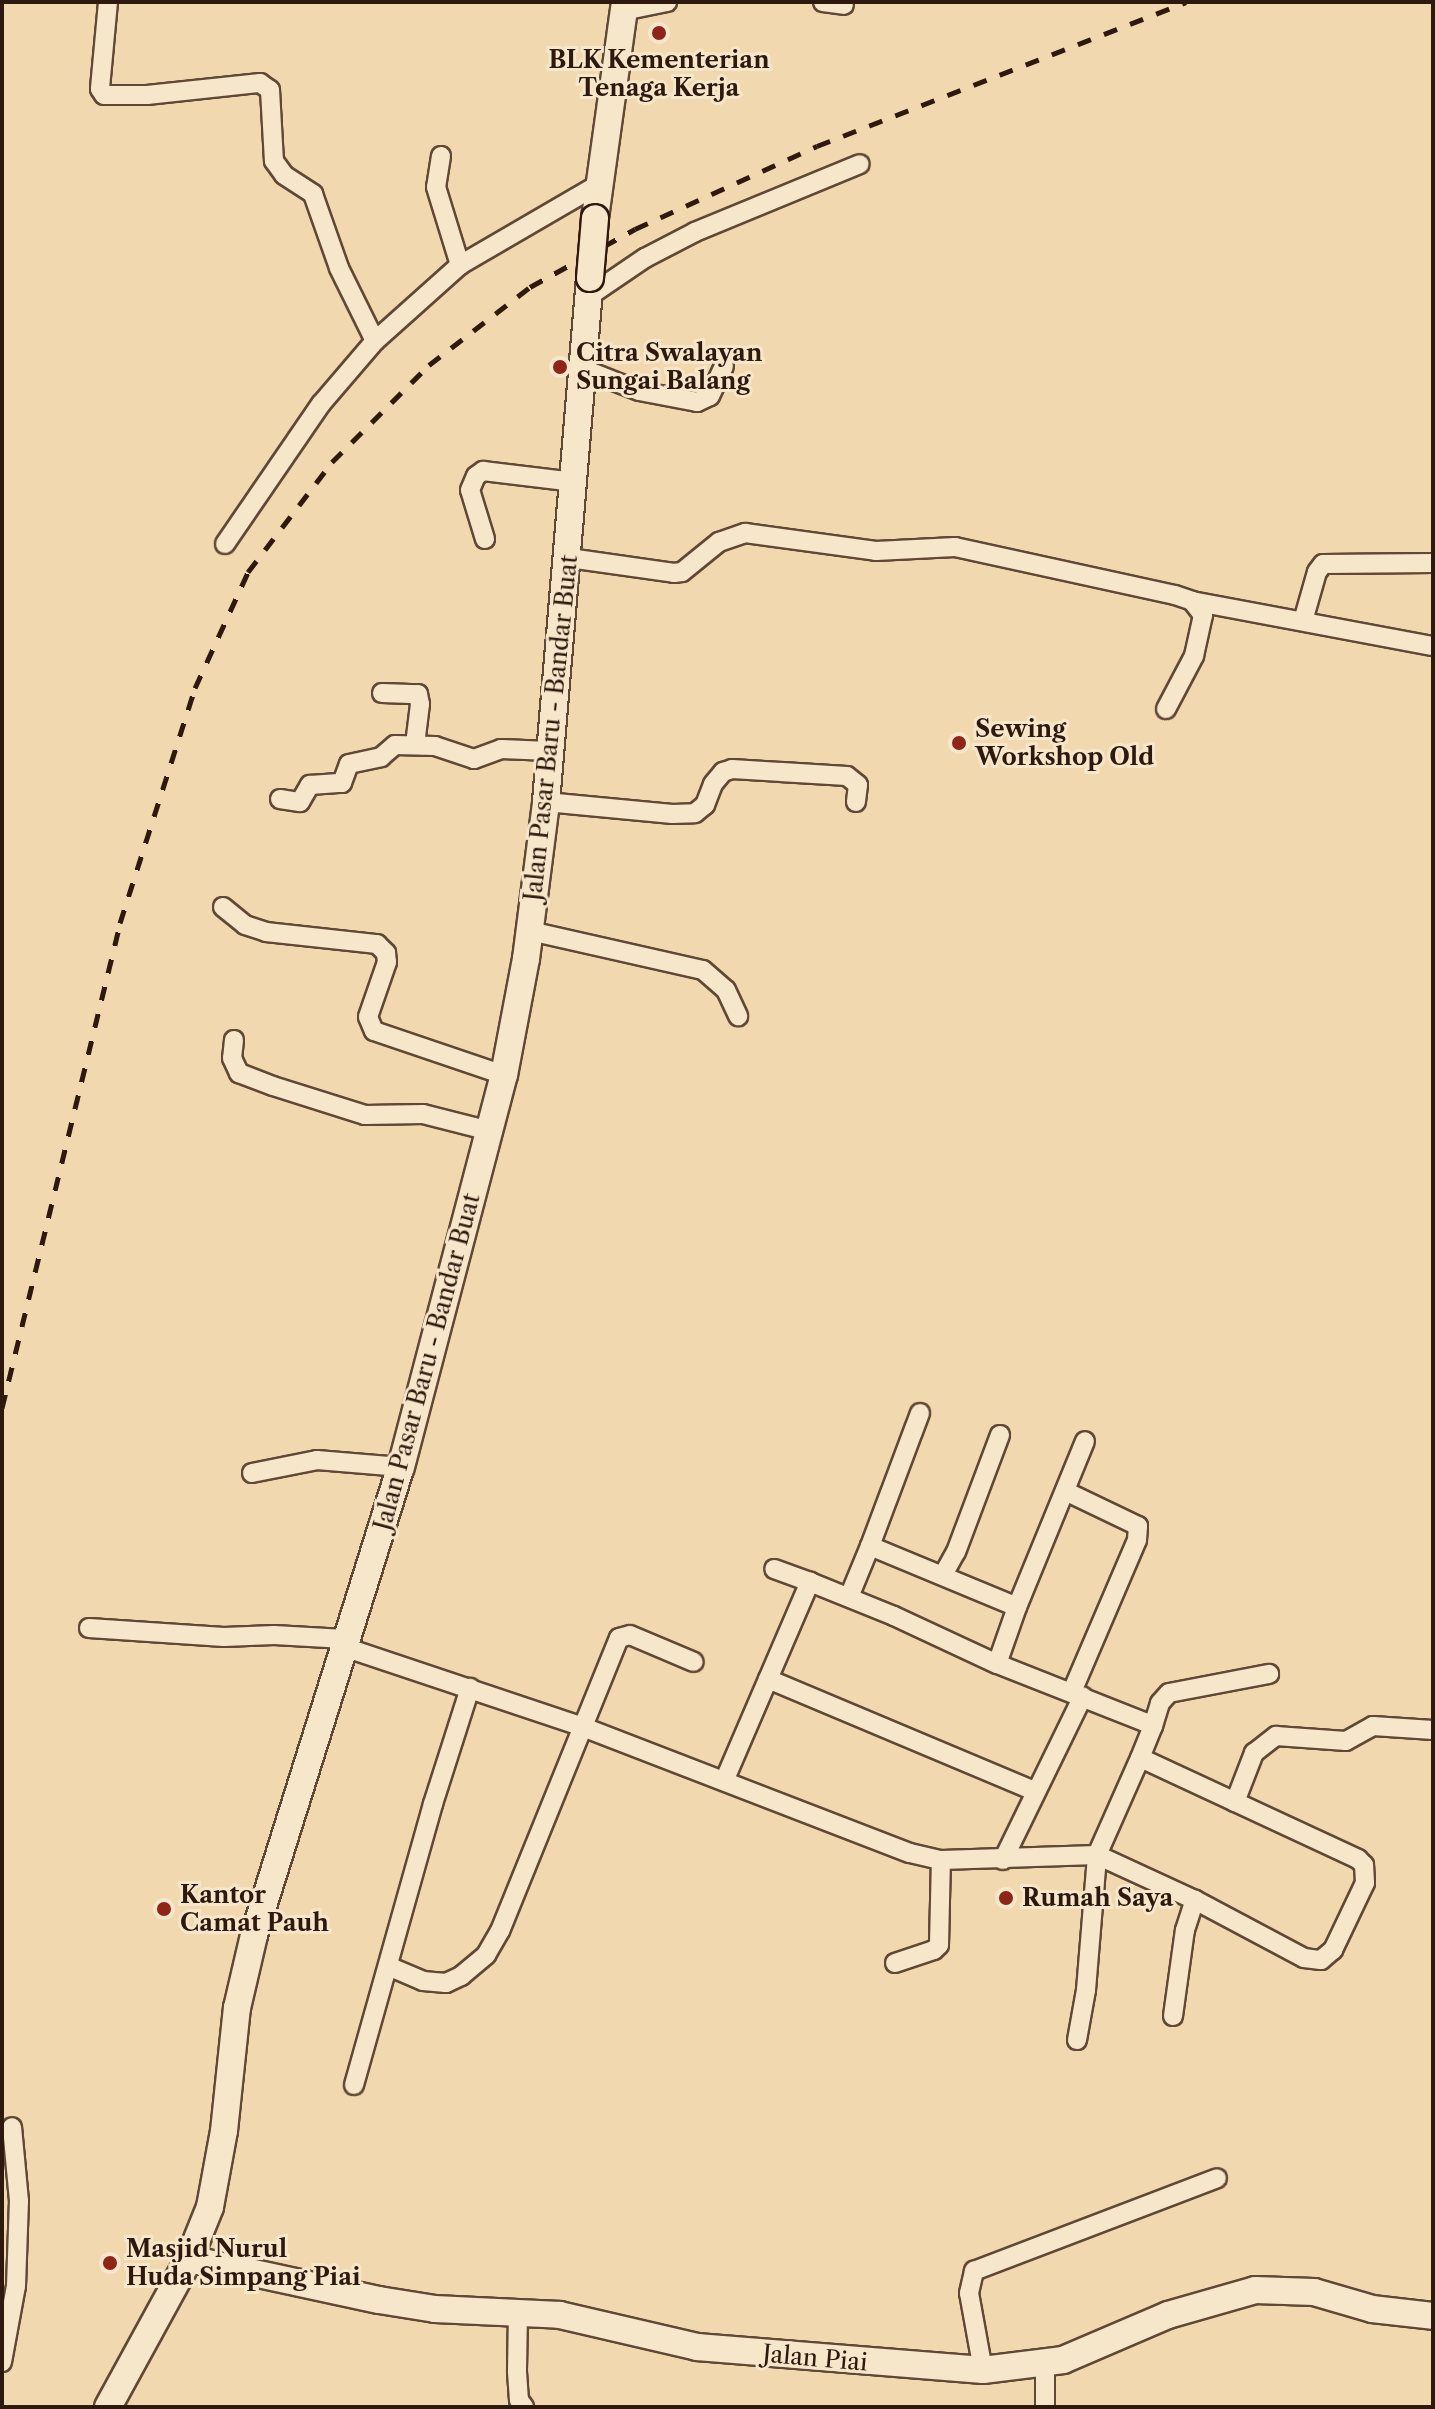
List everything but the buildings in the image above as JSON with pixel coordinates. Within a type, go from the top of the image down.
[{"type":"street","points":[[108,2],[100,89],[104,95],[147,95],[260,83],[270,90],[274,161],[284,175],[313,194],[355,305],[375,341]]},
{"type":"street","points":[[624,6],[667,2]]},
{"type":"street","points":[[823,2],[844,5]]},
{"type":"street","name":"Jalan Pasar Baru - Bandar Buat","points":[[108,2407],[201,2236],[217,2173],[237,2008],[254,1935],[401,1467],[504,1075],[530,931],[546,802],[569,558],[595,218],[624,6]]},
{"type":"street","points":[[441,156],[436,187],[460,265]]},
{"type":"street","points":[[589,287],[695,232],[860,164]]},
{"type":"street","points":[[225,544],[321,404],[375,341],[460,265],[599,184]]},
{"type":"street","points":[[583,369],[639,391],[697,402],[710,396],[724,366]]},
{"type":"street","points":[[485,539],[470,490],[476,476],[498,470],[574,482]]},
{"type":"street","points":[[569,558],[682,572],[719,542],[745,533],[876,551],[955,547],[1192,601],[1433,646]]},
{"type":"street","points":[[1303,621],[1317,572],[1323,564],[1433,563]]},
{"type":"street","points":[[1166,709],[1199,642],[1203,615],[1192,601]]},
{"type":"street","points":[[382,693],[418,694],[420,704],[415,743]]},
{"type":"street","points":[[280,799],[300,802],[310,785],[342,783],[349,764],[381,757],[395,745],[415,743],[442,747],[474,759],[501,749],[550,751]]},
{"type":"street","points":[[546,802],[672,814],[695,813],[705,805],[713,784],[723,772],[732,769],[847,776],[858,785],[856,802]]},
{"type":"street","points":[[223,907],[245,925],[266,932],[377,944],[386,953],[387,962],[368,1017],[374,1031],[504,1075]]},
{"type":"street","points":[[530,931],[703,970],[726,990],[738,1016]]},
{"type":"street","points":[[234,1040],[232,1058],[239,1073],[273,1086],[365,1115],[423,1114],[490,1131]]},
{"type":"street","points":[[849,1597],[920,1413]]},
{"type":"street","points":[[943,1575],[956,1552],[1000,1435]]},
{"type":"street","points":[[997,1664],[1085,1441]]},
{"type":"street","points":[[252,1473],[317,1460],[401,1467]]},
{"type":"street","points":[[1003,1860],[1078,1694],[1137,1540],[1138,1526],[1065,1491]]},
{"type":"street","points":[[870,1546],[1017,1607]]},
{"type":"street","points":[[774,1569],[849,1597],[997,1664],[1153,1726]]},
{"type":"street","points":[[725,1779],[810,1582]]},
{"type":"street","points":[[89,1628],[224,1637],[274,1635],[345,1643],[725,1779],[797,1812],[910,1853],[941,1860],[1097,1855],[1316,1960],[1327,1957],[1355,1908],[1366,1873],[1358,1859],[1140,1758]]},
{"type":"street","points":[[388,1966],[436,1984],[461,1976],[486,1955],[500,1931],[623,1635],[694,1662]]},
{"type":"street","points":[[1077,2040],[1086,1990],[1097,1855],[1140,1758],[1160,1703],[1169,1693],[1269,1674]]},
{"type":"street","points":[[768,1679],[1034,1791]]},
{"type":"street","points":[[354,2085],[470,1688]]},
{"type":"street","points":[[1235,1802],[1254,1753],[1276,1736],[1346,1741],[1373,1726],[1433,1730]]},
{"type":"street","points":[[895,1963],[934,1950],[939,1945],[941,1860]]},
{"type":"street","points":[[1173,2016],[1185,1930],[1195,1900]]},
{"type":"street","points":[[2,2362],[16,2286],[10,2238],[19,2201],[12,2127]]},
{"type":"street","points":[[983,2370],[969,2293],[974,2271],[1217,2178]]},
{"type":"street","name":"Jalan Piai","points":[[189,2259],[406,2305],[560,2315],[697,2347],[983,2370],[1045,2365],[1168,2315],[1255,2290],[1314,2292],[1372,2309],[1433,2316]]},
{"type":"street","points":[[518,2312],[517,2372],[519,2400],[524,2407]]},
{"type":"street","points":[[1045,2365],[1045,2407]]},
{"type":"railway","points":[[2,1408],[120,923],[195,688],[248,572],[332,462],[429,365],[530,287],[635,229],[817,146],[1186,2]]},
{"type":"place","name":"BLK Kementerian Tenaga Kerja","points":[[659,33]]},
{"type":"place","name":"Citra Swalayan Sungai Balang","points":[[560,367]]},
{"type":"place","name":"Sewing Workshop Old","points":[[959,743]]},
{"type":"place","name":"Rumah Saya","points":[[1006,1898]]},
{"type":"place","name":"Kantor Camat Pauh","points":[[164,1909]]},
{"type":"place","name":"Masjid Nurul Huda Simpang Piai","points":[[110,2263]]}]
